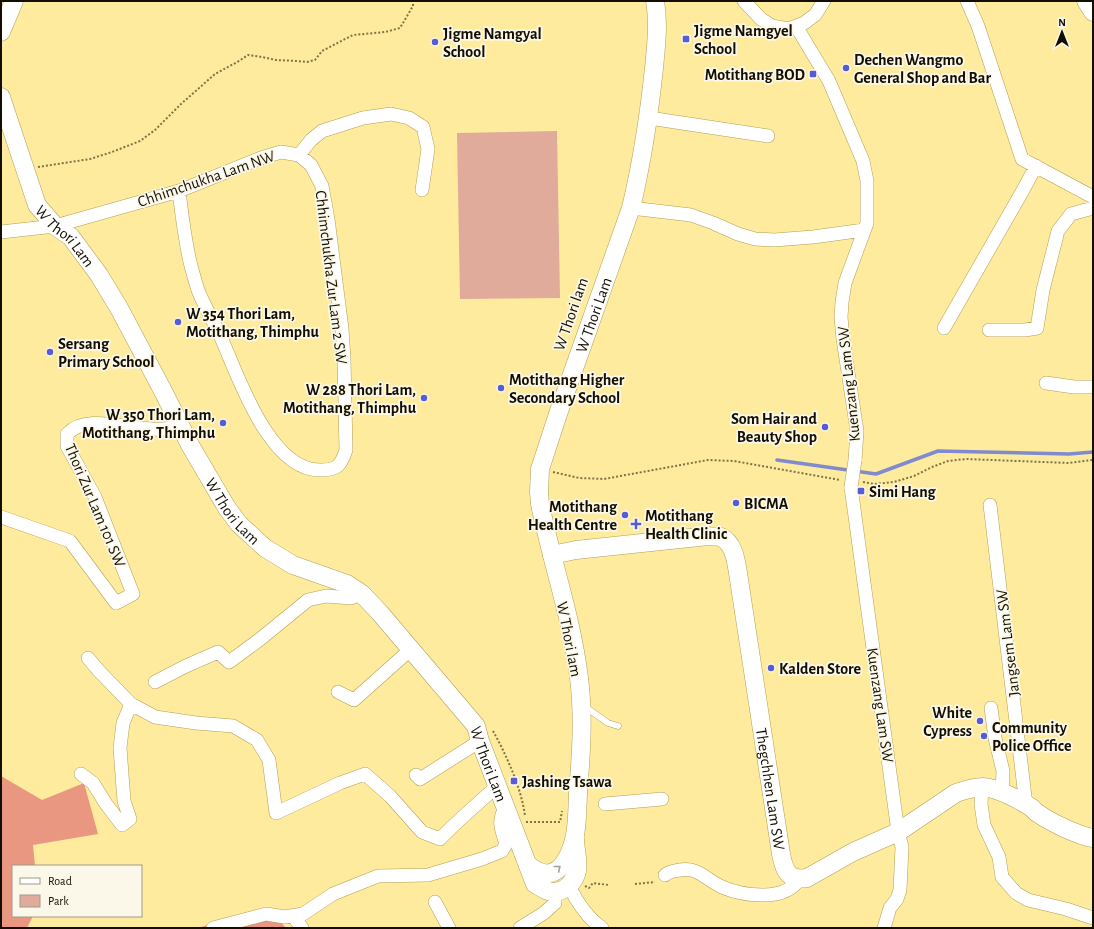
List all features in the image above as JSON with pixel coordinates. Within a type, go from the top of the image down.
[{"type":"main road","points":[[1,32],[14,1]]},
{"type":"main road","name":"W Thori Lam","points":[[1,97],[37,205],[55,226],[71,238],[99,275],[119,308],[164,393],[179,425],[223,503],[239,524],[266,548],[294,566],[347,584],[362,594],[476,726],[480,741],[535,884],[545,890],[566,886],[577,871],[575,839],[582,750],[582,704],[574,644],[540,504],[540,469],[558,411],[630,208],[641,164],[648,118],[657,27],[655,1]]},
{"type":"main road","points":[[1086,1],[1093,12]]},
{"type":"main road","name":"Thegchhen Lam SW","points":[[552,555],[576,550],[708,536],[720,537],[729,545],[734,555],[738,573],[782,859],[788,873],[799,879]]},
{"type":"main road","points":[[799,879],[807,878],[853,852],[898,832],[952,796],[967,789],[982,787],[992,789],[1026,805],[1059,826],[1089,838],[1093,838]]},
{"type":"main road","name":"W Thori Lam","points":[[528,865],[541,873],[550,874],[560,868],[572,850],[575,839]]},
{"type":"street","points":[[744,1],[761,19],[772,26],[788,29],[815,15],[824,1]]},
{"type":"street","points":[[967,1],[978,26],[1022,159],[1093,197]]},
{"type":"street","name":"Kuenzang Lam SW","points":[[796,26],[829,81],[863,161],[867,182],[867,223],[846,283],[841,317],[857,431],[851,483],[898,832],[902,847],[900,890],[897,899],[890,908],[884,928]]},
{"type":"street","name":"Chhimchukha Lam NW","points":[[1,232],[55,226],[179,192],[261,158],[281,152],[299,155],[311,140],[322,131],[363,118],[391,114],[409,118],[422,127],[428,149],[422,190]]},
{"type":"street","points":[[648,118],[768,136]]},
{"type":"street","name":"Chhimchukha Zur Lam 2 SW","points":[[179,192],[185,240],[200,294],[252,408],[267,434],[283,453],[298,466],[315,470],[336,468],[342,462],[346,450],[342,329],[328,219],[322,186],[312,165],[299,155]]},
{"type":"street","points":[[944,328],[1036,166]]},
{"type":"street","points":[[630,208],[691,215],[738,234],[755,239],[774,240],[864,230]]},
{"type":"street","points":[[989,330],[1025,330],[1037,328],[1043,290],[1058,231],[1071,214],[1093,208]]},
{"type":"street","points":[[1046,382],[1074,387],[1093,386]]},
{"type":"street","name":"Thori Zur Lam 101 SW","points":[[1,517],[70,541],[116,603],[133,594],[95,498],[67,446],[67,434],[79,425],[85,424],[160,430],[179,425]]},
{"type":"street","name":"Jangsem Lam SW","points":[[990,505],[1026,805]]},
{"type":"street","points":[[155,682],[218,652],[229,662],[259,640],[308,600],[326,596],[351,598],[362,594]]},
{"type":"street","points":[[338,692],[354,700],[410,650]]},
{"type":"street","points":[[88,658],[132,704],[155,717],[232,726],[257,740],[269,760],[276,813],[340,783],[365,774],[390,796],[422,832],[440,839],[498,785]]},
{"type":"street","points":[[81,774],[93,783],[106,804],[122,825],[130,819],[124,801],[120,748],[123,723],[132,704]]},
{"type":"street","points":[[991,708],[995,738],[1003,771],[1002,793]]},
{"type":"street","points":[[416,775],[420,780],[480,741]]},
{"type":"street","points":[[982,787],[981,804],[984,825],[999,857],[1002,877],[1016,894],[1028,900],[1066,909],[1093,918]]},
{"type":"street","points":[[605,804],[662,799]]},
{"type":"street","points":[[213,928],[266,914],[285,917],[303,914],[333,894],[378,876],[428,875],[482,859],[502,851],[506,844],[500,821],[501,815],[506,806]]},
{"type":"street","points":[[665,875],[670,872],[693,870],[721,887],[764,895],[787,891],[794,887],[799,879]]},
{"type":"street","points":[[520,928],[555,903],[566,886],[594,922],[602,928]]},
{"type":"street","points":[[435,902],[449,928]]},
{"type":"street","points":[[292,916],[302,928]]},
{"type":"lane","points":[[582,704],[608,724],[618,726]]},
{"type":"path","points":[[540,469],[579,478],[604,479],[708,460],[734,461],[851,483],[874,484],[894,482],[914,476],[932,467],[948,462],[966,459],[1069,463],[1093,460]]},
{"type":"path","points":[[526,823],[560,822],[562,807]]},
{"type":"path","points":[[635,884],[661,882],[665,875]]},
{"type":"path","points":[[566,886],[583,884],[589,888],[593,883],[609,885]]},
{"type":"green space","points":[[557,131],[560,298],[460,299],[457,133]]},
{"type":"shaded area","points":[[1,776],[42,800],[84,783],[98,834],[33,845],[35,865],[12,865],[12,917],[32,917],[27,928],[1,928]]},
{"type":"shaded area","points":[[269,909],[286,928],[197,928]]},
{"type":"waterway","points":[[777,460],[876,474],[938,451],[1069,454],[1093,452]]},
{"type":"place","name":"Jigme Namgyel School","points":[[686,39]]},
{"type":"place","name":"Jigme Namgyal School","points":[[435,42]]},
{"type":"place","name":"Dechen Wangmo General Shop and Bar","points":[[846,68]]},
{"type":"place","name":"Motithang BOD","points":[[813,74]]},
{"type":"place","name":"W 354 Thori Lam, Motithang, Thimphu","points":[[178,322]]},
{"type":"place","name":"Sersang Primary School","points":[[50,352]]},
{"type":"place","name":"Motithang Higher Secondary School","points":[[501,388]]},
{"type":"place","name":"W 288 Thori Lam, Motithang, Thimphu","points":[[424,398]]},
{"type":"place","name":"W 350 Thori Lam, Motithang, Thimphu","points":[[223,423]]},
{"type":"place","name":"Som Hair and Beauty Shop","points":[[825,427]]},
{"type":"place","name":"Simi Hang","points":[[861,491]]},
{"type":"place","name":"BICMA","points":[[736,503]]},
{"type":"place","name":"Motithang Health Centre","points":[[625,515]]},
{"type":"place","name":"Motithang Health Clinic","points":[[636,524]]},
{"type":"place","name":"Kalden Store","points":[[771,668]]},
{"type":"place","name":"White Cypress","points":[[980,721]]},
{"type":"place","name":"Community Police Office","points":[[984,736]]},
{"type":"place","name":"Jashing Tsawa","points":[[514,781]]}]
